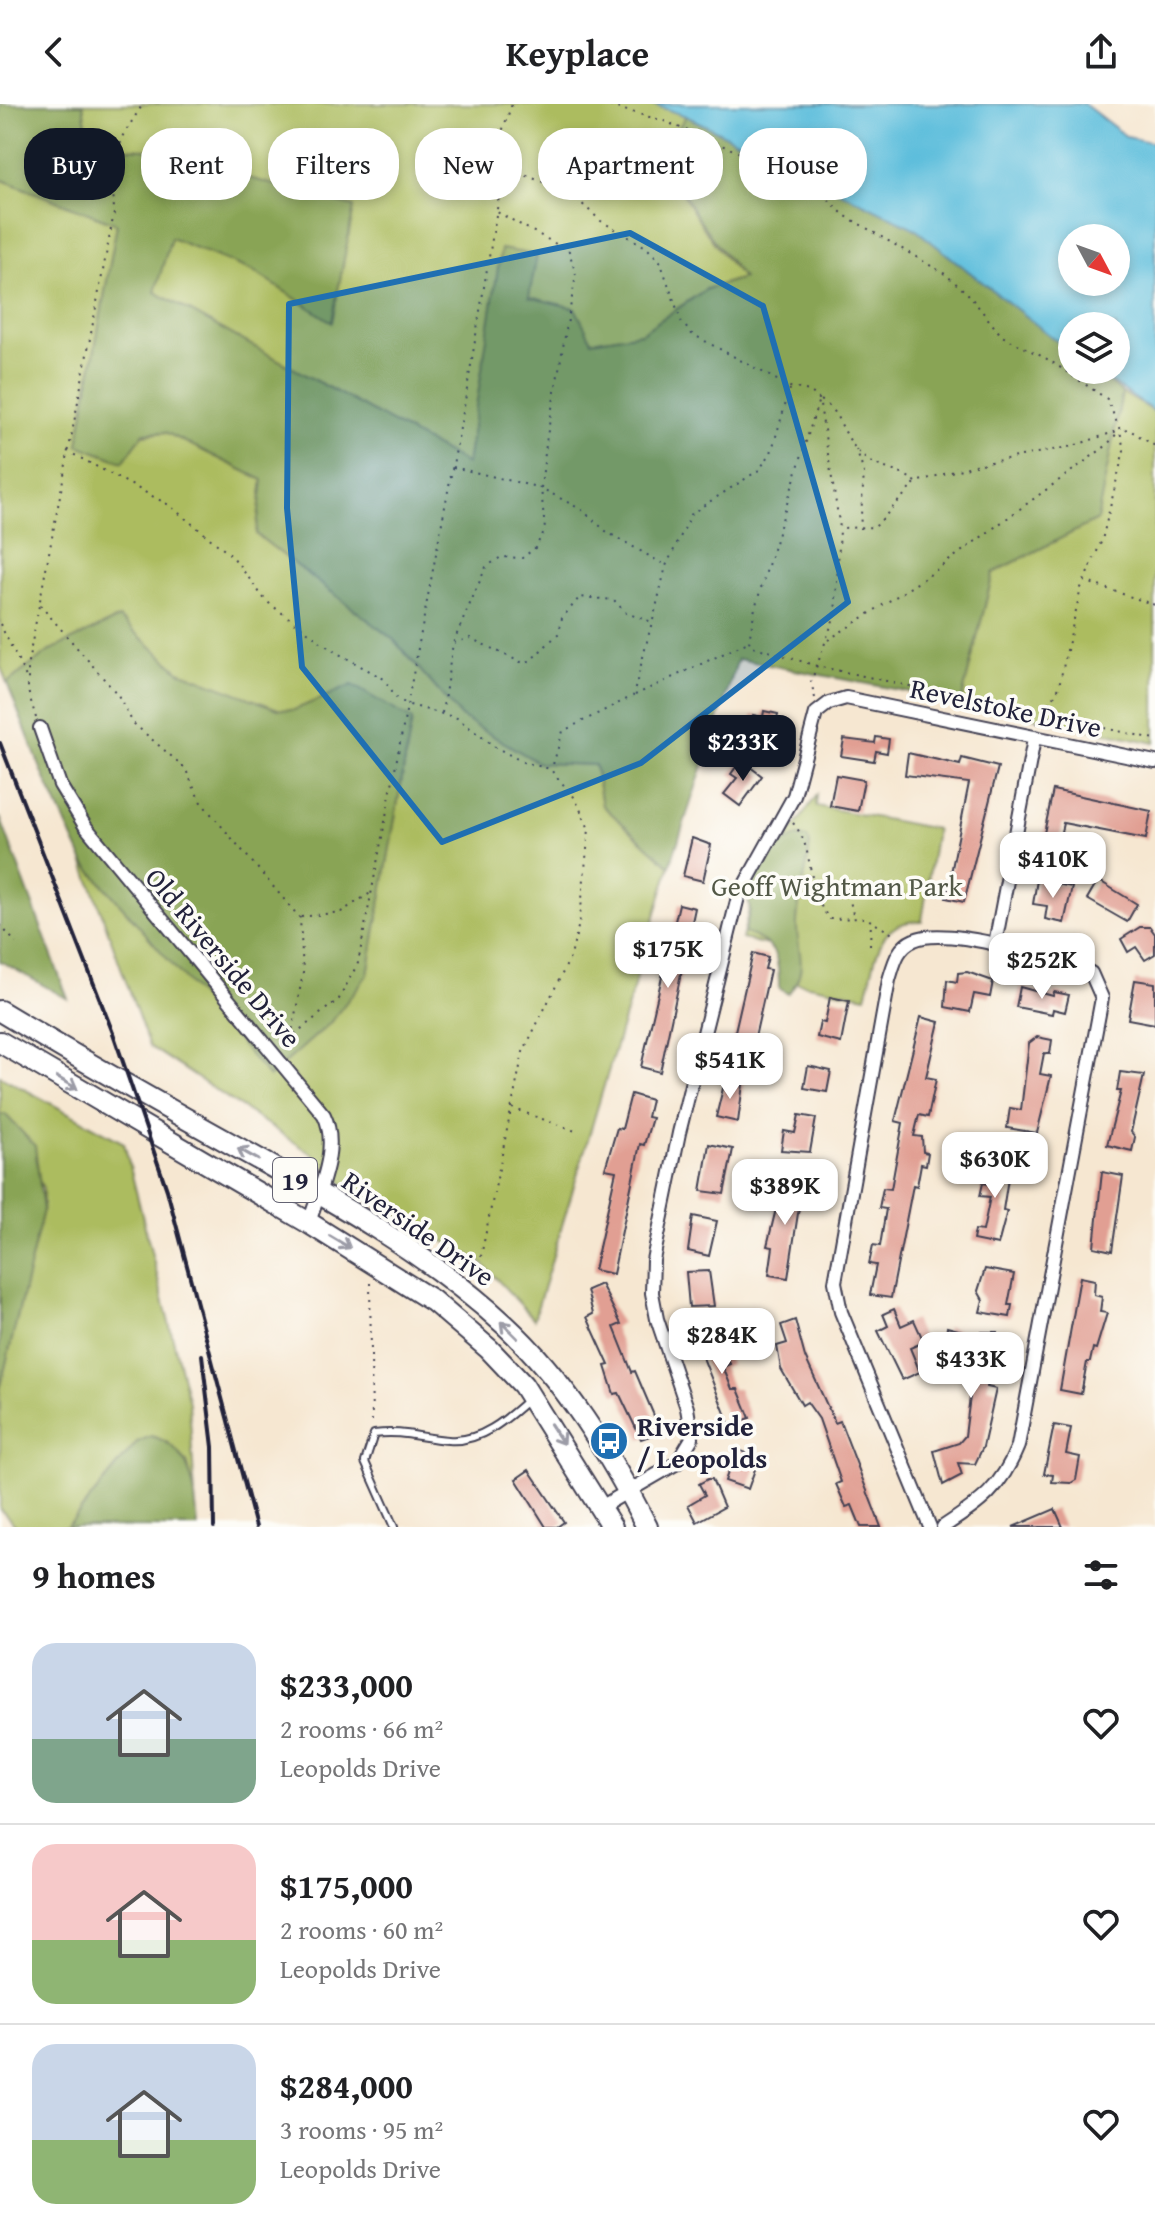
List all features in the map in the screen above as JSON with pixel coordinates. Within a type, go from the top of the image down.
[{"type":"main road","name":"Riverside Drive","points":[[0,1011],[318,1192],[432,1264],[506,1326],[562,1388],[628,1490],[647,1527]]},
{"type":"main road","name":"Riverside Drive","points":[[0,1042],[309,1223],[433,1301],[500,1360],[532,1397],[612,1527]]},
{"type":"street","name":"Revelstoke Drive","points":[[820,709],[847,698],[1155,762]]},
{"type":"street","points":[[601,1507],[677,1463],[692,1438],[687,1408],[657,1319],[653,1260],[731,914],[797,787],[814,717],[820,709]]},
{"type":"street","name":"Old Riverside Drive","points":[[40,728],[60,785],[85,826],[330,1128],[329,1159],[309,1223]]},
{"type":"street","points":[[995,944],[1034,739]]},
{"type":"street","points":[[930,1527],[841,1312],[835,1282],[889,980],[897,954],[905,946],[929,936],[995,944],[1063,961],[1091,973],[1102,998],[1018,1446],[1006,1475],[986,1499],[943,1527]]},
{"type":"lane","points":[[394,1527],[365,1462],[374,1434],[400,1431],[452,1441],[482,1435],[532,1397]]},
{"type":"path","points":[[27,680],[67,451],[114,213],[113,182],[122,137],[143,104]]},
{"type":"path","points":[[503,128],[512,104]]},
{"type":"path","points":[[602,104],[664,121],[774,167],[821,192],[844,215],[945,274],[968,294],[1002,336],[1049,360],[1107,399],[1120,430],[1124,450],[1102,540],[1084,581],[1058,690],[1039,719],[1034,739]]},
{"type":"path","points":[[522,174],[569,192],[601,221],[640,242],[660,261],[682,323],[692,334],[790,387],[810,391],[831,406],[855,448],[864,473],[860,531]]},
{"type":"path","points":[[272,1053],[339,999],[352,978],[372,892],[453,467],[498,200]]},
{"type":"path","points":[[442,714],[453,643],[486,567],[501,557],[522,558],[542,539],[545,530],[541,488],[556,373],[576,266],[569,251],[496,211]]},
{"type":"path","points":[[633,696],[666,566],[692,513],[759,470],[771,453],[790,387]]},
{"type":"path","points":[[819,399],[840,528],[835,615],[811,686],[820,709]]},
{"type":"path","points":[[749,641],[755,608],[819,399]]},
{"type":"path","points":[[840,528],[860,531],[875,527],[916,482],[975,465],[1073,446],[1128,429],[1155,446]]},
{"type":"path","points":[[828,640],[928,576],[1106,446],[1120,430]]},
{"type":"path","points":[[855,448],[871,464],[900,472],[916,482]]},
{"type":"path","points":[[67,451],[169,505],[233,557],[266,601],[332,650],[384,679],[396,697],[406,704],[465,722],[495,747],[523,762],[550,769],[575,798],[589,829],[580,919],[571,956],[523,1052],[480,1261],[470,1274]]},
{"type":"path","points":[[453,467],[541,488],[582,510],[607,532],[666,566]]},
{"type":"path","points":[[1084,581],[1155,605]]},
{"type":"path","points":[[453,643],[470,638],[520,662],[530,661],[559,633],[562,618],[580,597],[614,600],[626,613],[652,622]]},
{"type":"path","points":[[39,604],[111,686],[133,723],[185,768],[200,801],[300,918],[303,973],[290,1038]]},
{"type":"path","points":[[0,624],[27,680],[40,728]]},
{"type":"path","points":[[749,641],[757,649],[817,666],[1155,739]]},
{"type":"path","points":[[550,769],[556,763],[563,731],[749,641]]},
{"type":"path","points":[[784,813],[804,839],[818,905],[830,919],[871,920],[905,946]]},
{"type":"path","points":[[847,888],[854,919]]},
{"type":"path","points":[[300,918],[341,912],[372,892]]},
{"type":"path","points":[[870,945],[871,920]]},
{"type":"path","points":[[0,925],[16,943]]},
{"type":"path","points":[[511,1108],[578,1132]]},
{"type":"path","points":[[369,1274],[369,1351],[374,1434]]},
{"type":"highlighted area","points":[[630,233],[763,306],[848,602],[641,763],[442,842],[302,667],[287,508],[289,304]]},
{"type":"green space","points":[[0,104],[83,104],[86,128],[24,128],[24,188],[0,179]]},
{"type":"green space","points":[[83,104],[651,104],[686,116],[678,128],[538,128],[538,200],[687,200],[718,249],[743,278],[706,289],[641,333],[592,341],[574,308],[529,297],[467,464],[154,292],[171,238],[253,271],[332,321],[252,193],[252,128],[141,128],[141,149],[125,148],[125,128],[86,128]]},
{"type":"green space","points":[[686,116],[710,128],[678,128]]},
{"type":"green space","points":[[723,134],[739,142],[739,200],[857,200],[914,228],[1058,342],[1058,384],[1111,384],[1122,393],[1097,520],[993,573],[961,702],[738,659],[670,866],[602,805],[595,765],[539,763],[461,717],[394,640],[256,534],[263,480],[165,432],[144,433],[123,462],[78,445],[117,224],[55,200],[125,200],[125,148],[141,149],[141,200],[252,200],[252,179],[268,183],[268,200],[329,200],[354,207],[332,322],[253,271],[171,238],[155,292],[467,464],[501,249],[537,255],[529,297],[575,308],[592,341],[641,333],[707,289],[743,278],[688,200],[723,200]]},
{"type":"green space","points":[[0,179],[24,188],[24,200],[55,200],[117,224],[78,445],[165,432],[263,480],[256,534],[394,640],[461,717],[539,763],[595,765],[602,805],[670,866],[534,1319],[480,1261],[348,1188],[312,1154],[149,1046],[83,861],[270,1076],[368,974],[412,720],[314,703],[294,710],[278,710],[179,671],[119,618],[51,650],[7,683],[0,665]]},
{"type":"green space","points":[[1122,393],[1155,412],[1155,743],[961,702],[993,573],[1096,520]]},
{"type":"green space","points":[[119,618],[179,671],[278,709],[294,710],[352,685],[412,720],[368,974],[329,1024],[269,1077],[83,861],[43,774],[7,683],[51,650]]},
{"type":"green space","name":"Geoff Wightman Park","points":[[817,795],[816,806],[936,829],[922,921],[895,927],[880,944],[866,996],[782,980],[788,950],[742,939],[755,884]]},
{"type":"green space","points":[[0,817],[68,999],[0,961]]},
{"type":"green space","points":[[796,837],[807,838],[810,843],[797,923],[801,967],[788,994],[779,988],[774,952],[763,941],[744,933],[750,910],[747,892],[761,867],[780,845]]},
{"type":"green space","points":[[0,1076],[124,1143],[189,1403],[195,1495],[187,1462],[137,1442],[67,1527],[17,1527],[0,1509],[0,1389],[43,1210],[43,1188],[5,1114],[0,1115]]},
{"type":"green space","points":[[5,1114],[35,1146],[43,1210],[0,1389],[0,1115]]},
{"type":"green space","points":[[151,1436],[165,1441],[184,1460],[193,1485],[198,1527],[67,1527],[137,1442]]},
{"type":"water","points":[[651,104],[1084,104],[1127,137],[1155,143],[1155,412],[1114,384],[1130,384],[1130,312],[1058,312],[1058,342],[914,228],[857,200],[867,200],[867,128],[739,128],[739,142],[723,134],[723,128],[710,128]]},
{"type":"building","points":[[764,711],[778,714],[772,751],[744,743],[753,715],[763,717]]},
{"type":"building","points":[[876,737],[889,739],[887,753],[876,751],[874,761],[841,756],[844,739],[875,743]]},
{"type":"building","points":[[908,753],[960,765],[962,758],[998,767],[964,902],[946,898],[969,783],[905,775]]},
{"type":"building","points":[[741,760],[762,776],[740,806],[724,794],[737,778],[731,774]]},
{"type":"building","points":[[836,775],[864,780],[858,811],[830,806]]},
{"type":"building","points":[[1053,790],[1151,811],[1146,839],[1063,823],[1059,841],[1043,838]]},
{"type":"building","points":[[692,838],[711,845],[703,881],[683,876]]},
{"type":"building","points":[[1037,880],[1072,887],[1064,923],[1045,919],[1047,906],[1033,904]]},
{"type":"building","points":[[1098,880],[1137,904],[1127,922],[1087,899]]},
{"type":"building","points":[[679,904],[695,908],[660,1072],[641,1067]]},
{"type":"building","points":[[1140,927],[1150,927],[1155,934],[1155,954],[1145,960],[1136,947],[1128,952],[1121,939]]},
{"type":"building","points":[[753,953],[768,957],[765,969],[770,970],[753,1046],[750,1045],[747,1057],[730,1053]]},
{"type":"building","points":[[967,972],[993,981],[990,997],[974,994],[970,1012],[945,1007],[947,980],[957,982],[958,973]]},
{"type":"building","points":[[1135,980],[1155,983],[1155,1024],[1128,1019]]},
{"type":"building","points":[[1020,987],[1053,996],[1054,992],[1069,995],[1065,1012],[1053,1009],[1052,1014],[1016,1007]]},
{"type":"building","points":[[830,997],[849,1001],[841,1043],[817,1037],[820,1022],[825,1023]]},
{"type":"building","points":[[921,1017],[939,1022],[926,1077],[936,1079],[928,1117],[919,1115],[914,1136],[922,1137],[923,1152],[928,1153],[926,1165],[921,1164],[917,1186],[913,1185],[891,1298],[870,1295],[876,1265],[869,1264],[873,1245],[880,1246],[886,1209],[879,1208],[883,1188],[891,1189],[903,1123],[895,1121]]},
{"type":"building","points":[[1037,1037],[1052,1040],[1050,1054],[1044,1053],[1040,1074],[1051,1076],[1037,1133],[1007,1128],[1010,1108],[1021,1110],[1029,1043]]},
{"type":"building","points":[[808,1066],[831,1071],[827,1092],[804,1088]]},
{"type":"building","points":[[1120,1072],[1144,1075],[1131,1132],[1135,1137],[1132,1151],[1107,1145],[1121,1091],[1117,1091]]},
{"type":"building","points":[[725,1080],[743,1084],[738,1122],[716,1117]]},
{"type":"building","points":[[631,1094],[651,1100],[647,1117],[652,1118],[644,1145],[640,1144],[613,1274],[594,1270],[616,1171],[605,1169],[617,1128],[622,1129]]},
{"type":"building","points":[[799,1115],[816,1118],[810,1152],[781,1150],[784,1131],[795,1133]]},
{"type":"building","points":[[709,1144],[733,1149],[724,1194],[701,1191]]},
{"type":"building","points":[[996,1150],[1012,1153],[1003,1210],[1007,1211],[998,1245],[973,1240],[975,1230],[983,1231],[990,1197],[980,1196],[983,1183],[990,1184]]},
{"type":"building","points":[[1102,1172],[1123,1176],[1112,1251],[1094,1247]]},
{"type":"building","points":[[784,1176],[803,1181],[788,1278],[769,1275],[773,1247],[767,1246]]},
{"type":"building","points":[[693,1216],[717,1221],[709,1256],[688,1251]]},
{"type":"building","points":[[985,1269],[1014,1274],[1008,1305],[1012,1305],[1010,1317],[980,1312],[983,1300],[978,1291]]},
{"type":"building","points":[[709,1271],[714,1306],[689,1307],[686,1272]]},
{"type":"building","points":[[1080,1277],[1095,1280],[1094,1295],[1102,1297],[1100,1312],[1107,1313],[1096,1349],[1093,1348],[1090,1362],[1087,1362],[1081,1394],[1060,1390]]},
{"type":"building","points":[[601,1284],[621,1324],[614,1327],[632,1372],[635,1371],[661,1432],[641,1439],[619,1393],[614,1394],[605,1366],[609,1365],[587,1317],[593,1314],[587,1290]]},
{"type":"building","points":[[894,1309],[901,1326],[914,1320],[924,1342],[910,1348],[920,1372],[902,1380],[878,1331],[888,1326],[883,1314]]},
{"type":"building","points":[[795,1320],[805,1357],[835,1423],[840,1421],[881,1527],[861,1527],[852,1505],[846,1507],[836,1484],[841,1482],[819,1419],[807,1402],[802,1405],[781,1369],[777,1346],[787,1343],[781,1325]]},
{"type":"building","points":[[715,1325],[730,1364],[723,1367],[732,1389],[738,1389],[750,1418],[730,1426],[704,1360],[698,1332]]},
{"type":"building","points":[[947,1327],[966,1332],[997,1332],[997,1352],[987,1387],[996,1389],[983,1447],[975,1464],[958,1463],[962,1475],[943,1485],[934,1451],[959,1443],[965,1436],[974,1365],[970,1365],[972,1354],[944,1350]]},
{"type":"building","points":[[1054,1425],[1071,1428],[1066,1454],[1080,1457],[1076,1480],[1071,1483],[1052,1482],[1053,1475],[1044,1474]]},
{"type":"building","points":[[736,1449],[759,1458],[748,1489],[725,1481]]},
{"type":"building","points":[[529,1470],[564,1522],[557,1527],[546,1527],[516,1479]]},
{"type":"building","points":[[712,1479],[724,1507],[697,1522],[688,1505],[705,1495],[699,1484]]},
{"type":"building","points":[[1055,1509],[1063,1527],[1013,1527]]},
{"type":"railway","points":[[0,743],[113,1033],[167,1190],[256,1527]]},
{"type":"railway","points":[[202,1355],[213,1447],[214,1527]]},
{"type":"place","name":"Riverside / Leopolds","points":[[609,1441]]}]
